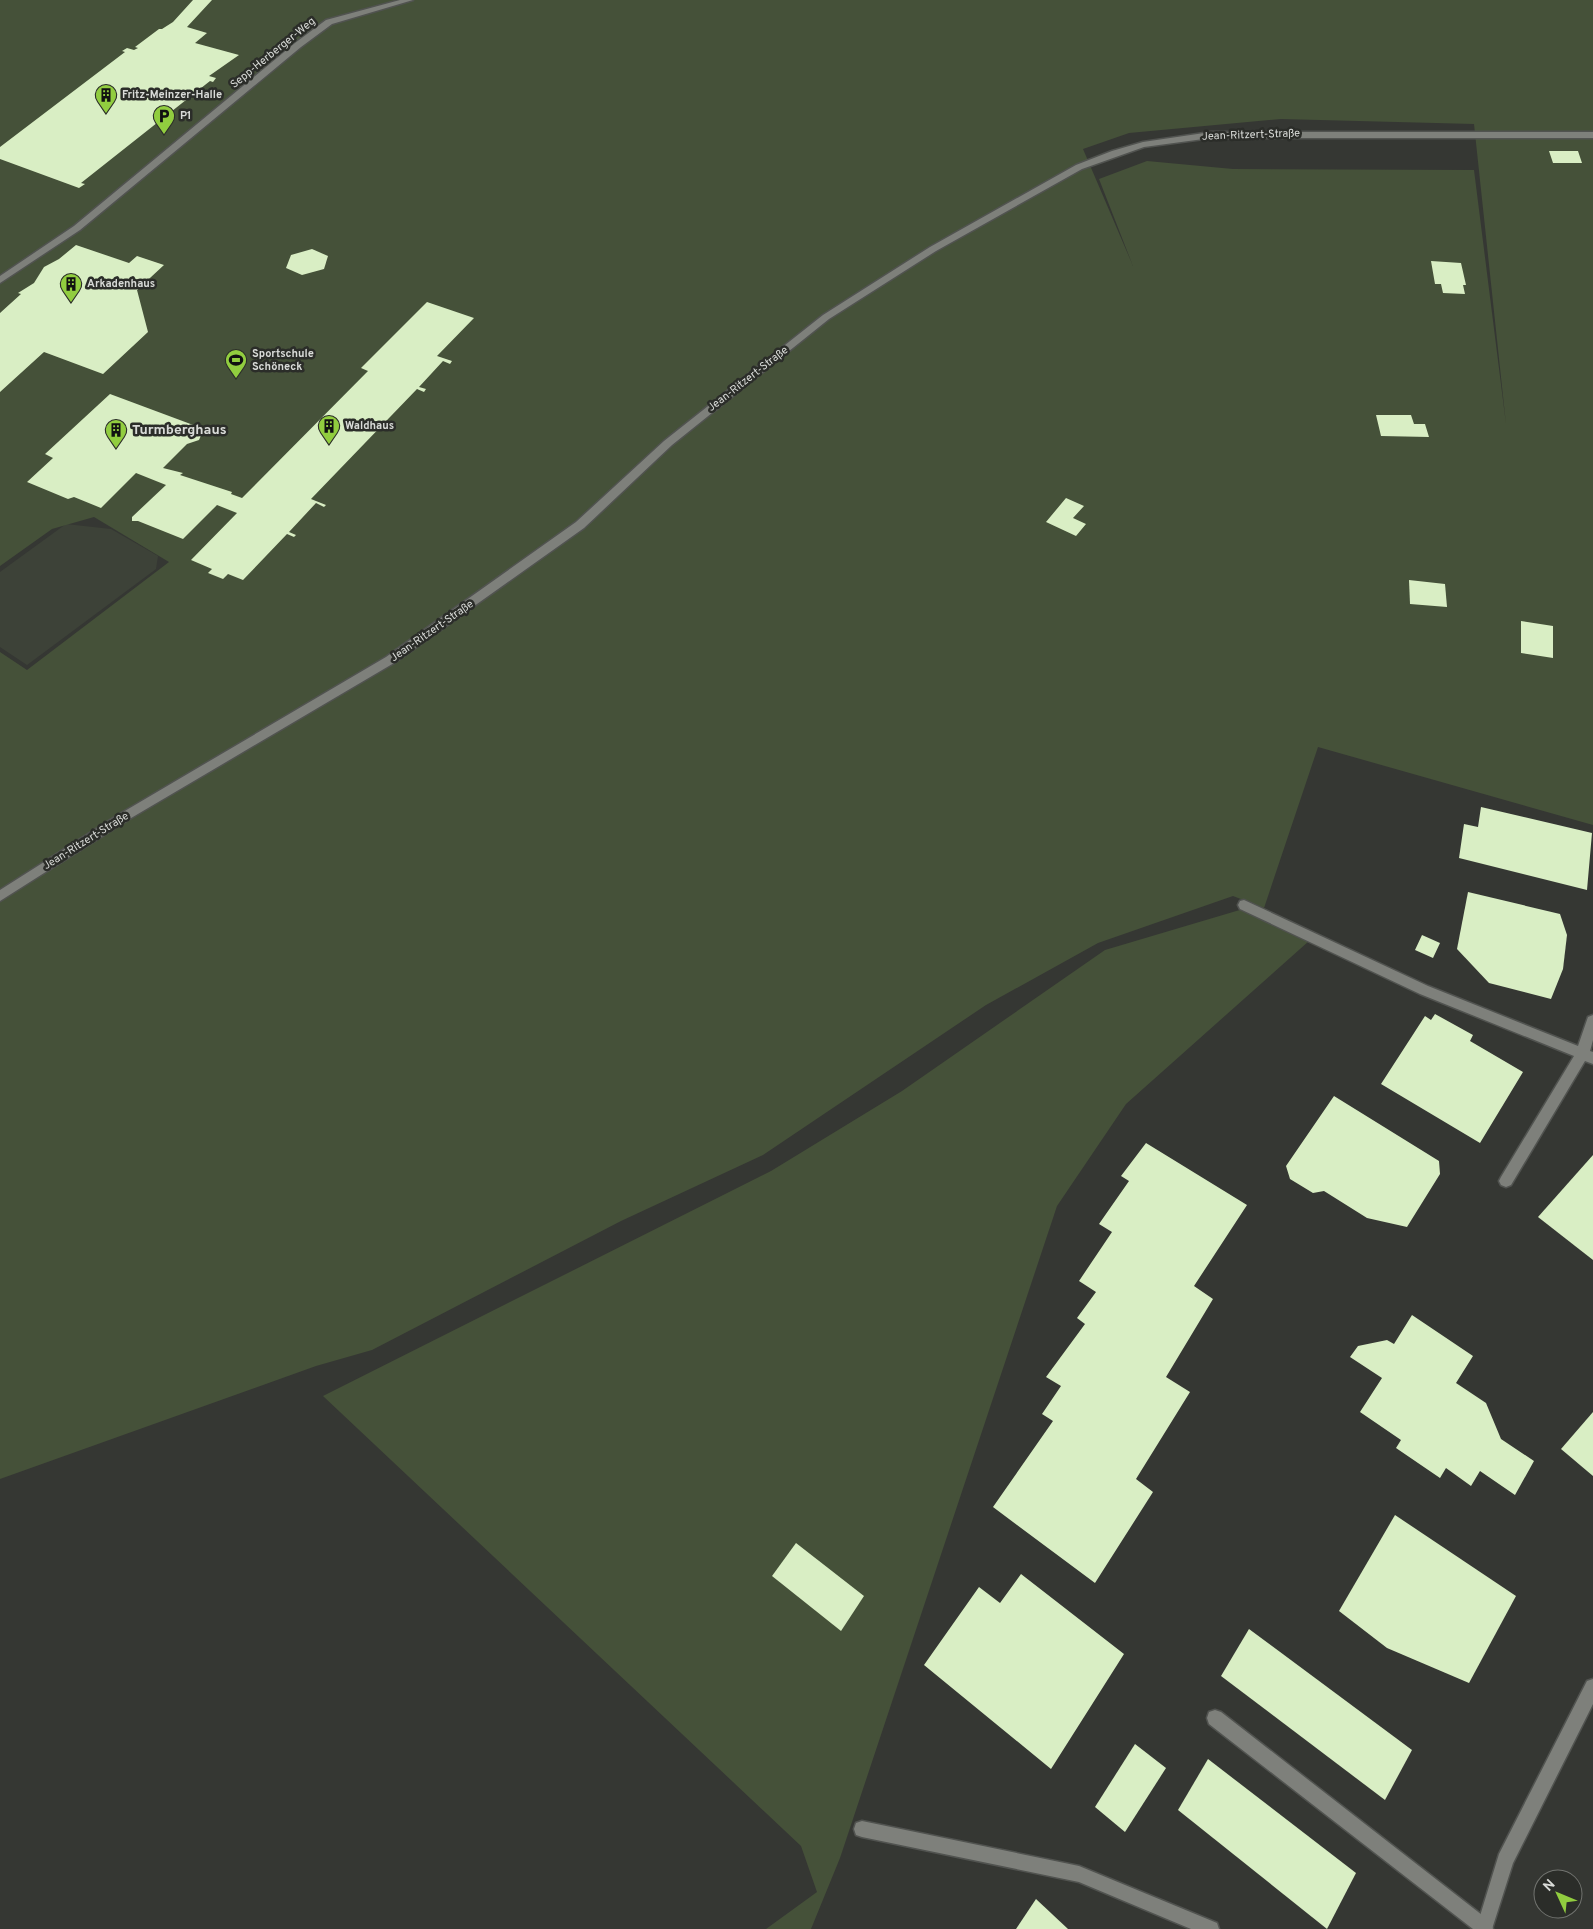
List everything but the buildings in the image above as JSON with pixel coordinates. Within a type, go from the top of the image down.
[{"type":"street","name":"Sepp-Herberger-Weg","points":[[0,280],[77,228],[298,45],[329,22],[409,0]]},
{"type":"street","name":"Jean-Ritzert-Straße","points":[[0,896],[122,818],[390,660],[580,525],[668,443],[826,318],[933,249],[1080,167],[1115,153],[1143,145],[1211,135],[1593,135]]},
{"type":"street","points":[[1244,905],[1424,990],[1588,1056]]},
{"type":"street","points":[[1506,1181],[1588,1056],[1593,1022]]},
{"type":"street","points":[[1215,1718],[1485,1928],[1505,1860],[1593,1687]]},
{"type":"street","points":[[862,1830],[1079,1874],[1211,1929]]},
{"type":"shaded area","points":[[66,524],[111,529],[158,556],[156,569],[27,665],[0,647],[0,572]]},
{"type":"green space","points":[[0,0],[1593,0],[1593,825],[1318,747],[1264,908],[1233,896],[1098,943],[986,1005],[763,1155],[621,1221],[372,1350],[316,1366],[0,1479],[0,652],[27,670],[169,562],[94,517],[52,529],[0,566]],"holes":[[[1281,119],[1474,124],[1506,424],[1474,170],[1233,169],[1147,161],[1099,179],[1133,266],[1083,149],[1129,133]]]},
{"type":"green space","points":[[1243,909],[1309,941],[1126,1104],[1057,1206],[840,1858],[811,1929],[766,1929],[817,1892],[801,1846],[323,1396],[771,1171],[902,1091],[1105,950]]},
{"type":"place","name":"Fritz-Meinzer-Halle","points":[[106,114]]},
{"type":"place","name":"P1","points":[[164,135]]},
{"type":"place","name":"Arkadenhaus","points":[[71,303]]},
{"type":"place","name":"Sportschule Schöneck","points":[[236,379]]},
{"type":"place","name":"Waldhaus","points":[[329,445]]},
{"type":"place","name":"Turmberghaus","points":[[116,449]]}]
